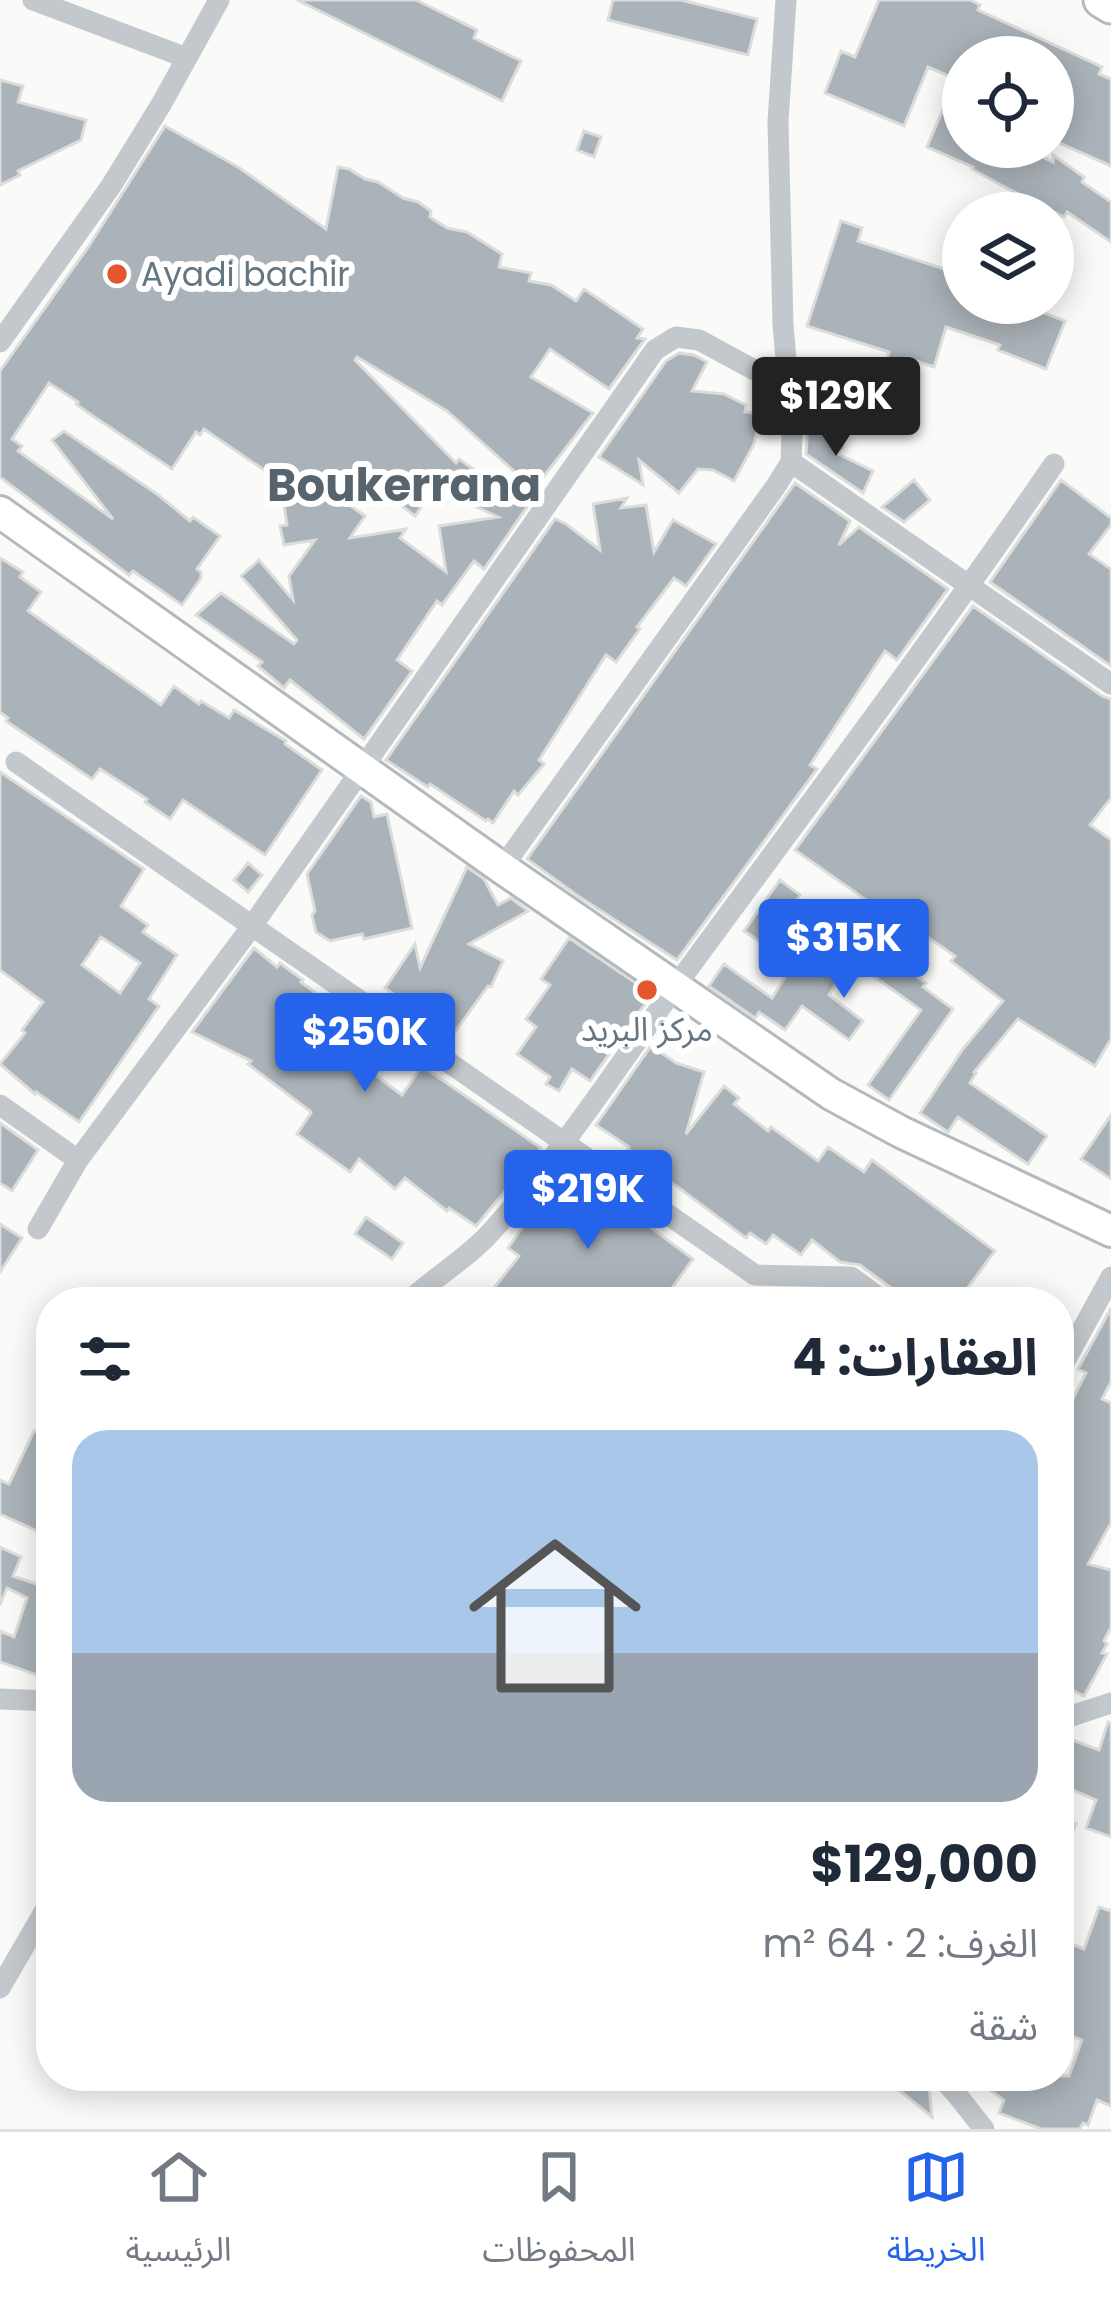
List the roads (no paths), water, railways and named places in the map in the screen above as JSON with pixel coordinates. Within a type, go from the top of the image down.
[{"type":"main road","points":[[1101,0],[1111,6]]},
{"type":"street","points":[[33,0],[187,58]]},
{"type":"street","points":[[0,342],[111,186],[219,0]]},
{"type":"street","points":[[502,868],[790,462],[778,122],[786,0]]},
{"type":"street","points":[[38,1229],[78,1160],[252,926],[655,350],[676,337],[700,340],[788,388]]},
{"type":"street","points":[[790,462],[1111,684]]},
{"type":"street","points":[[428,1287],[490,1233],[565,1143],[1054,464]]},
{"type":"street","points":[[0,512],[502,868],[831,1094],[901,1132],[1108,1224]]},
{"type":"street","points":[[16,763],[755,1275],[851,1277],[864,1287]]},
{"type":"street","points":[[0,1105],[78,1160]]},
{"type":"street","points":[[1074,1345],[1111,1277]]},
{"type":"street","points":[[0,1700],[36,1701]]},
{"type":"street","points":[[1074,1715],[1111,1703]]},
{"type":"street","points":[[0,1988],[36,1926]]},
{"type":"street","points":[[956,2091],[984,2129]]},
{"type":"place","name":"Ayadi bachir","points":[[117,274]]},
{"type":"place","name":"مركز البريد","points":[[647,990]]},
{"type":"district","name":"Boukerrana","points":[[404,485]]}]
